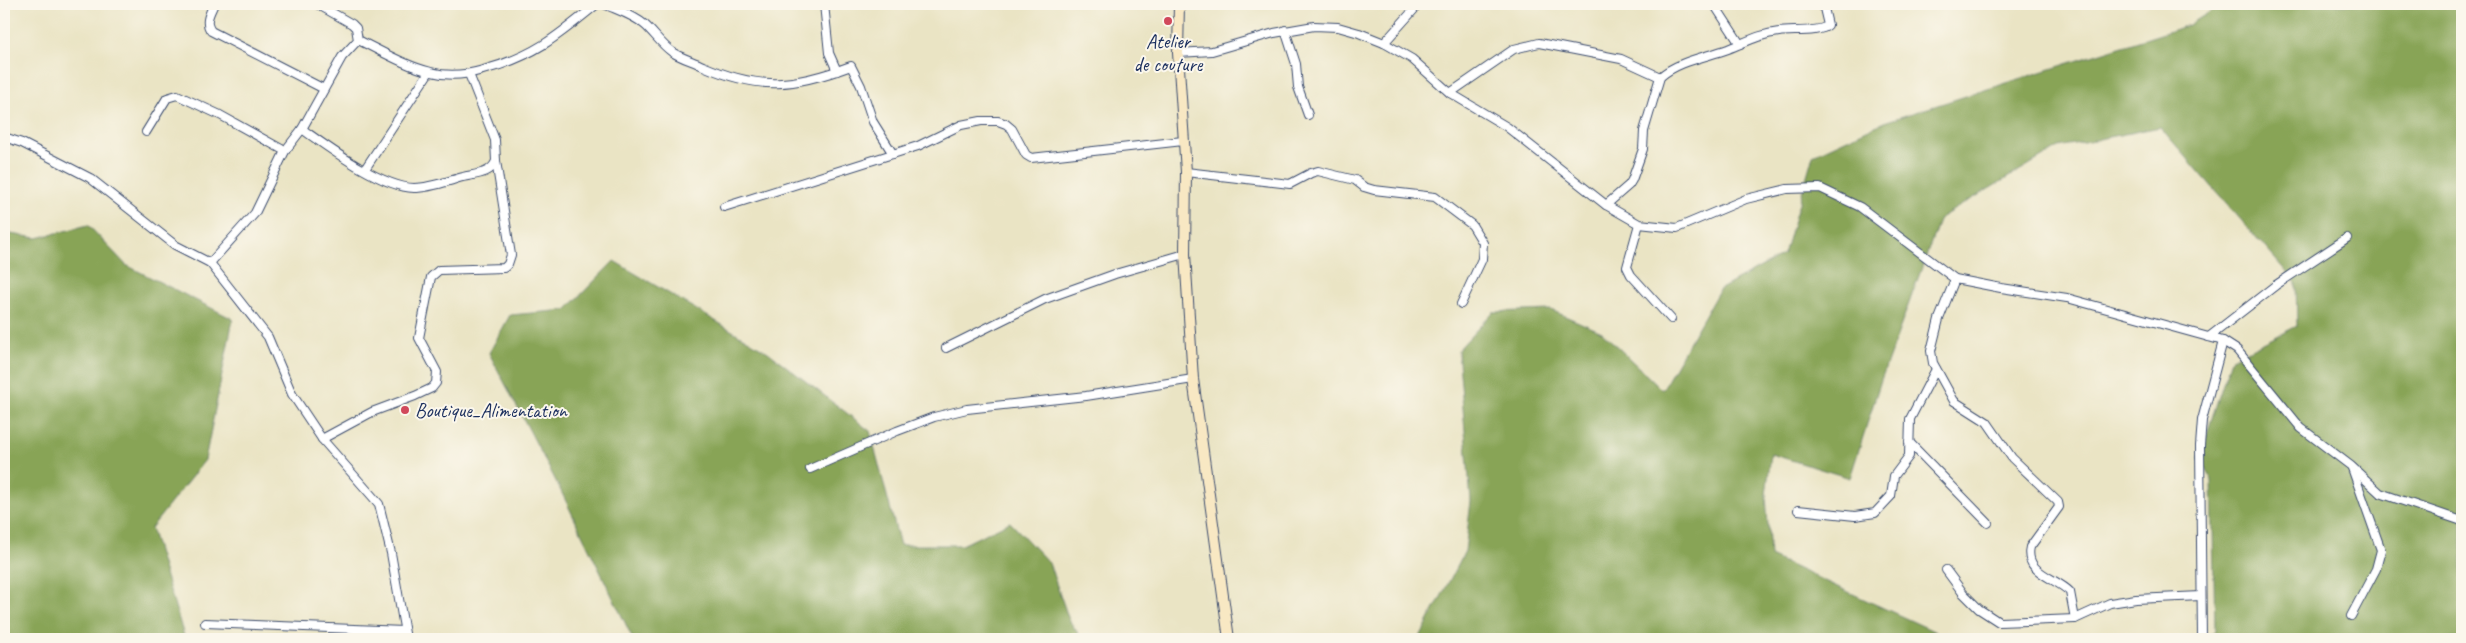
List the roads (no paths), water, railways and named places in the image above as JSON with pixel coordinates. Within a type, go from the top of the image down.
[{"type":"main road","points":[[1179,4],[1178,53],[1186,172],[1185,254],[1193,379],[1229,639]]},
{"type":"street","points":[[214,4],[208,18],[208,28],[212,32],[324,89]]},
{"type":"street","points":[[316,4],[352,24],[356,28],[358,40]]},
{"type":"street","points":[[358,40],[429,72],[443,75],[469,74],[510,63],[524,57],[548,43],[597,4]]},
{"type":"street","points":[[604,4],[644,24],[674,53],[722,74],[767,85],[824,76],[851,66],[861,86],[873,122],[893,154]]},
{"type":"street","points":[[824,4],[829,53],[837,71]]},
{"type":"street","points":[[1384,43],[1419,4]]},
{"type":"street","points":[[1714,4],[1740,44]]},
{"type":"street","points":[[1606,205],[1629,185],[1632,180],[1643,149],[1644,131],[1660,77],[1676,67],[1740,44],[1761,34],[1826,28],[1828,20],[1823,4]]},
{"type":"street","points":[[1178,53],[1212,51],[1285,30],[1314,26],[1338,27],[1384,43],[1412,59],[1450,93],[1507,127],[1606,205],[1639,224],[1667,228],[1685,226],[1746,199],[1787,189],[1820,188],[1860,207],[1955,278],[2067,298],[2224,341],[2237,350],[2301,428],[2351,466],[2380,493],[2462,521]]},
{"type":"street","points":[[1285,30],[1296,64],[1298,87],[1308,114]]},
{"type":"street","points":[[210,263],[255,213],[285,151],[302,129],[342,57],[358,40]]},
{"type":"street","points":[[1450,93],[1514,49],[1539,42],[1621,58],[1660,77]]},
{"type":"street","points":[[364,169],[429,72]]},
{"type":"street","points":[[322,439],[372,412],[432,388],[436,383],[437,372],[419,338],[430,277],[439,270],[504,268],[510,261],[511,255],[496,161],[495,140],[469,74]]},
{"type":"street","points":[[146,132],[167,98],[177,94],[213,111],[285,151]]},
{"type":"street","points":[[724,207],[918,146],[961,125],[981,121],[998,121],[1006,124],[1012,130],[1026,155],[1031,158],[1183,141]]},
{"type":"street","points":[[302,129],[364,169],[398,186],[420,188],[484,172],[494,167],[496,161]]},
{"type":"street","points":[[4,137],[22,143],[90,178],[175,245],[210,263],[268,337],[292,394],[322,439],[379,504],[391,553],[406,639]]},
{"type":"street","points":[[1186,172],[1290,184],[1318,171],[1355,180],[1364,187],[1374,190],[1435,197],[1472,225],[1483,244],[1482,259],[1461,304]]},
{"type":"street","points":[[1639,224],[1627,267],[1631,275],[1671,319]]},
{"type":"street","points":[[2209,337],[2276,285],[2346,238]]},
{"type":"street","points":[[946,348],[1045,299],[1115,274],[1185,254]]},
{"type":"street","points":[[1955,278],[1931,351],[1936,369],[1954,401],[1987,422],[2012,458],[2058,502],[2058,507],[2030,547],[2028,554],[2030,562],[2039,572],[2070,592],[2075,619]]},
{"type":"street","points":[[2202,639],[2200,446],[2202,420],[2224,341]]},
{"type":"street","points":[[1798,510],[1855,516],[1875,513],[1891,496],[1894,476],[1908,456],[1910,419],[1936,369]]},
{"type":"street","points":[[810,469],[897,430],[934,417],[967,409],[1086,396],[1193,379]]},
{"type":"street","points":[[1909,442],[1988,523]]},
{"type":"street","points":[[2351,466],[2381,550],[2376,569],[2351,616]]},
{"type":"street","points":[[1946,570],[1963,593],[1979,609],[1999,622],[2075,619],[2110,603],[2136,599],[2201,596]]},
{"type":"street","points":[[205,623],[404,631]]},
{"type":"place","name":"Atelier de couture","points":[[1168,21]]},
{"type":"place","name":"Boutique_Alimentation","points":[[405,410]]}]
